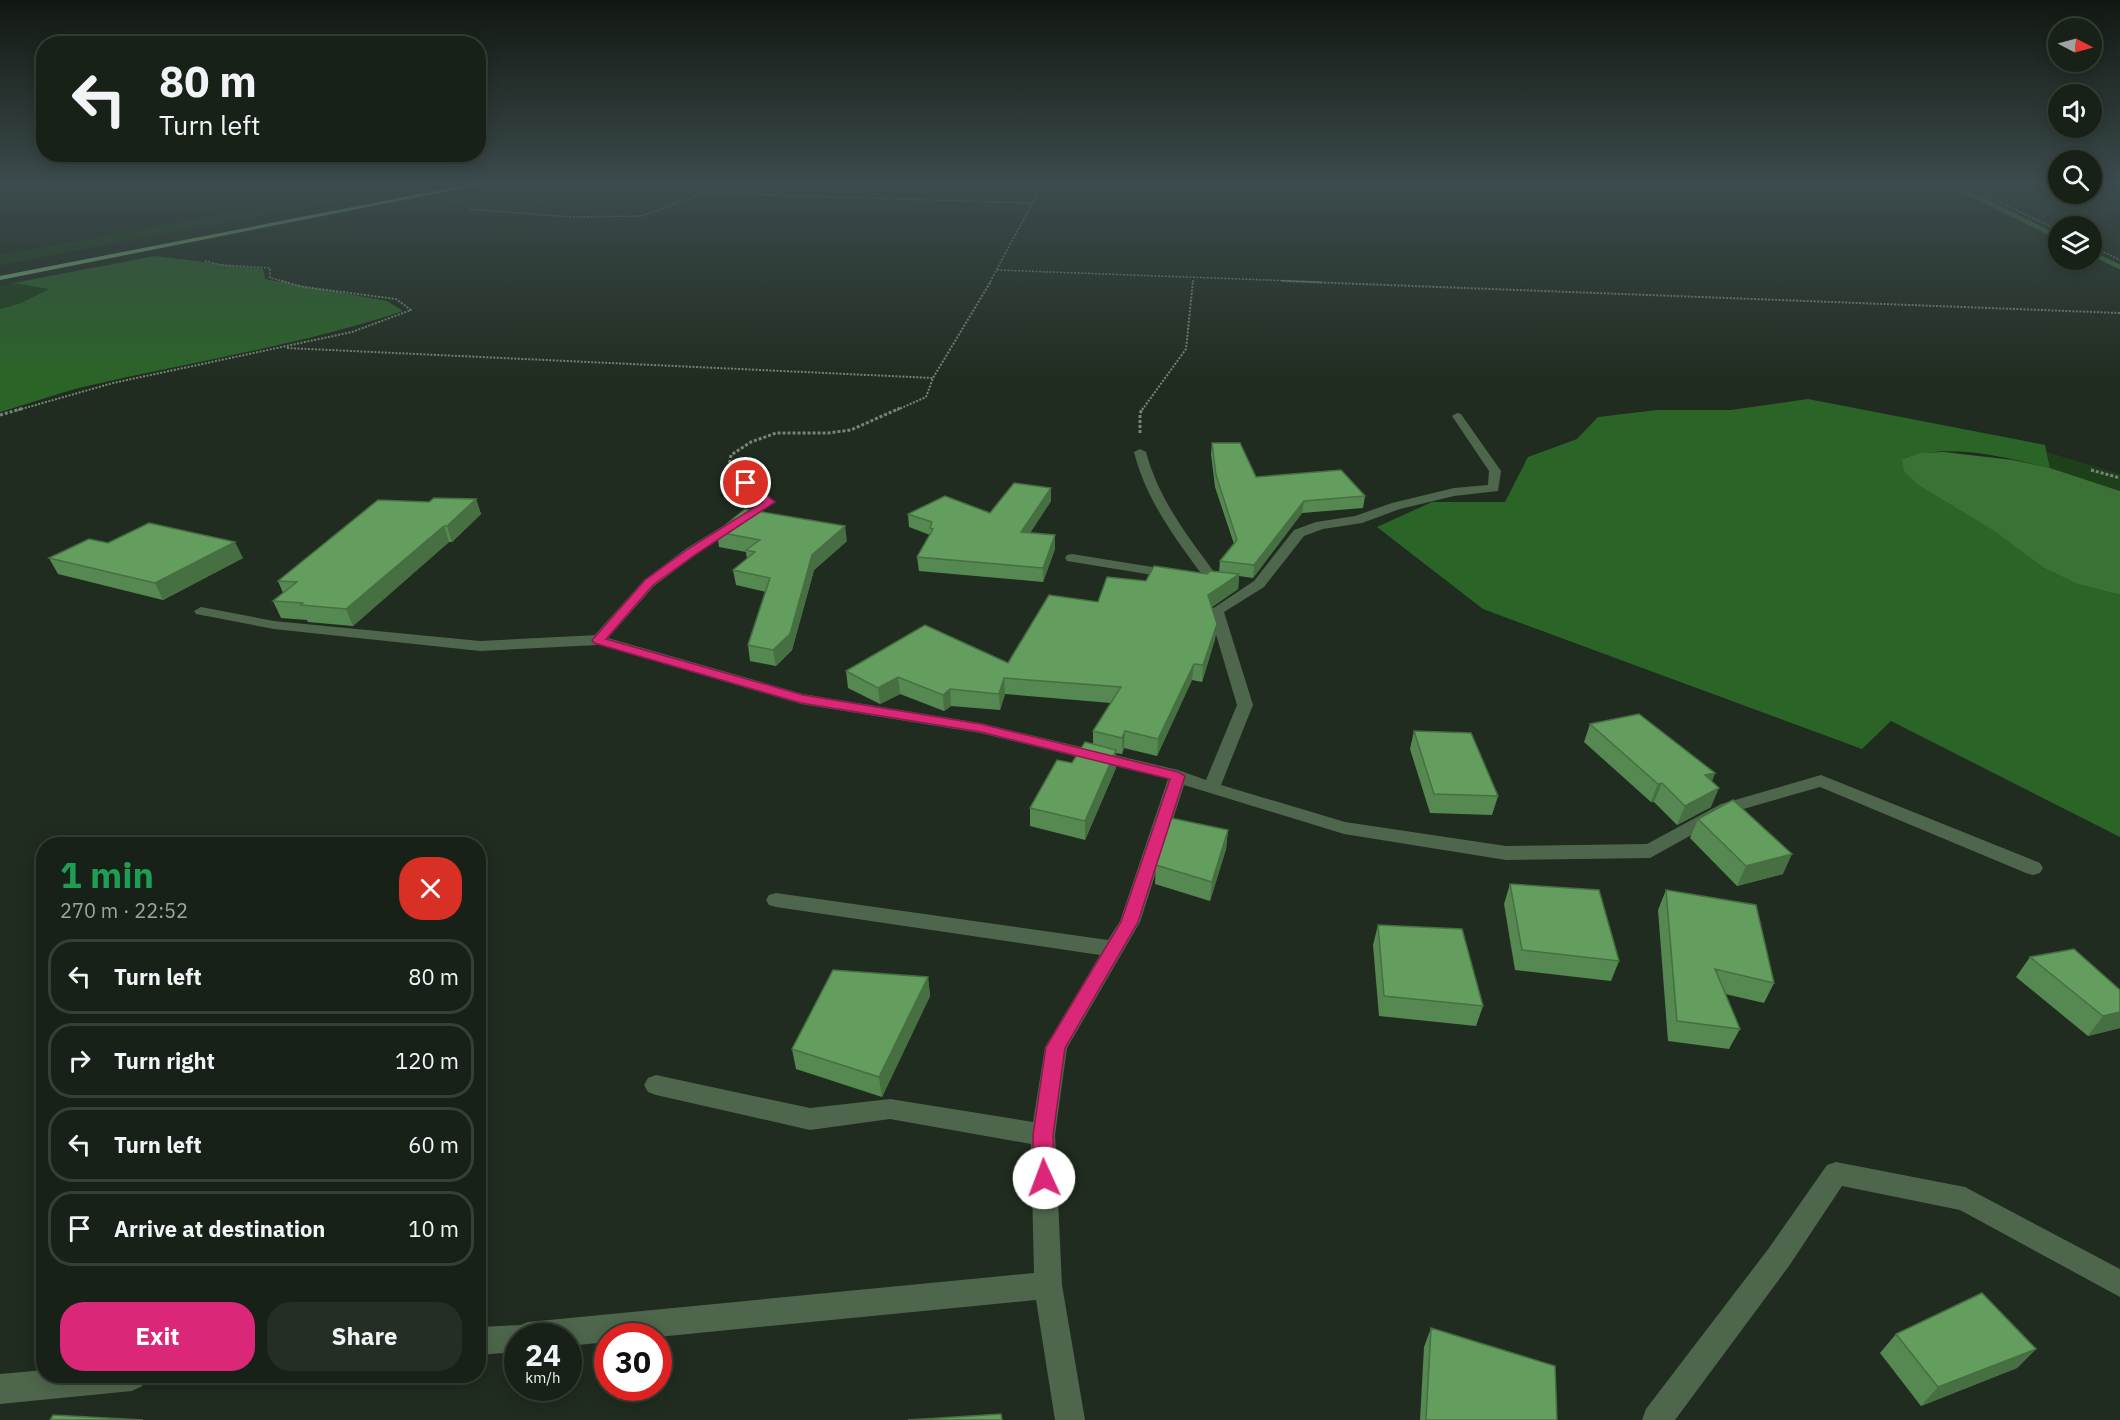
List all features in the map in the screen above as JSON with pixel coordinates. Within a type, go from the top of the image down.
[{"type":"highway","points":[[0,270],[109,249]]},
{"type":"highway","points":[[0,278],[147,249]]},
{"type":"street","points":[[1211,788],[1245,705],[1216,611],[1259,584],[1299,533],[1321,525],[1357,520],[1396,506],[1454,492],[1494,488],[1495,471],[1457,416]]},
{"type":"street","points":[[1140,452],[1144,473],[1166,515],[1214,580]]},
{"type":"street","points":[[598,640],[649,583],[692,551],[770,502],[746,483]]},
{"type":"street","points":[[1072,558],[1214,580],[1259,584]]},
{"type":"street","points":[[201,611],[274,625],[480,646],[598,640],[801,699],[981,728],[1178,776],[1344,828],[1506,853],[1650,851],[1727,808],[1821,781],[2033,868]]},
{"type":"street","points":[[1070,1420],[1048,1285],[1043,1135],[1056,1047],[1130,922],[1178,776]]},
{"type":"street","points":[[776,900],[1114,949]]},
{"type":"street","points":[[656,1085],[810,1119],[890,1109],[1043,1135]]},
{"type":"street","points":[[1657,1420],[1779,1257],[1836,1173],[1965,1199],[2120,1284]]},
{"type":"street","points":[[582,1331],[1048,1285]]},
{"type":"street","points":[[486,1340],[504,1339]]},
{"type":"street","points":[[0,1389],[61,1383]]},
{"type":"path","points":[[746,483],[729,465],[731,455],[751,442],[776,433],[828,433],[851,430],[926,397],[933,378],[1008,249]]},
{"type":"path","points":[[2102,251],[2120,260]]},
{"type":"path","points":[[0,415],[113,383],[352,332],[411,310],[396,299],[304,287],[270,278],[270,268],[221,265],[201,260]]},
{"type":"path","points":[[997,270],[2120,313]]},
{"type":"path","points":[[1140,452],[1140,413],[1186,349],[1193,279]]},
{"type":"path","points":[[284,348],[308,351],[933,378]]},
{"type":"path","points":[[2091,470],[2120,478]]},
{"type":"shaded area","points":[[32,249],[83,249],[0,265],[0,255]]},
{"type":"shaded area","points":[[155,256],[263,269],[265,279],[387,301],[403,311],[284,344],[83,387],[0,412],[0,309],[21,303],[49,289],[13,283]]},
{"type":"shaded area","points":[[13,283],[50,289],[21,303],[0,309],[0,286]]},
{"type":"shaded area","points":[[1808,399],[2045,445],[2050,468],[1995,456],[1956,451],[1919,454],[1902,459],[2044,568],[2077,584],[2120,595],[2120,837],[1891,721],[1862,749],[1483,609],[1377,527],[1432,502],[1505,502],[1528,457],[1577,439],[1598,417],[1657,410],[1731,410]]},
{"type":"shaded area","points":[[1944,452],[2013,460],[2050,468],[2120,491],[2120,595],[2077,584],[2044,568],[1993,530],[1917,484],[1904,471],[1902,459],[1920,453]]},
{"type":"shaded area","points":[[2047,452],[2120,474],[2120,491],[2050,468]]},
{"type":"building","points":[[1212,443],[1240,443],[1256,477],[1341,470],[1365,496],[1304,501],[1254,565],[1220,561],[1237,540],[1216,475]]},
{"type":"building","points":[[1014,483],[1051,488],[1021,532],[1055,535],[1043,568],[917,557],[933,529],[930,528],[932,522],[908,514],[945,496],[990,513]]},
{"type":"building","points":[[434,498],[476,499],[447,526],[444,526],[346,609],[273,601],[297,582],[278,581],[378,500],[429,502]]},
{"type":"building","points":[[745,509],[845,526],[812,555],[790,634],[773,650],[748,645],[770,578],[733,570],[755,552],[746,550],[760,540],[717,532]]},
{"type":"building","points":[[149,523],[235,542],[155,583],[49,558],[89,539],[108,543]]},
{"type":"building","points":[[1154,566],[1207,574],[1210,571],[1239,574],[1208,595],[1217,624],[1203,665],[1194,664],[1158,739],[1125,731],[1122,738],[1093,731],[1121,687],[1004,678],[999,694],[950,689],[943,695],[898,677],[878,688],[846,671],[925,625],[1008,663],[1049,595],[1098,602],[1107,577],[1146,581]]},
{"type":"building","points":[[1639,714],[1715,773],[1705,775],[1719,788],[1685,806],[1662,783],[1658,784],[1590,724]]},
{"type":"building","points":[[1414,731],[1471,733],[1498,796],[1434,794]]},
{"type":"building","points":[[1085,742],[1116,750],[1085,821],[1030,808],[1057,760],[1072,763]]},
{"type":"building","points":[[1733,800],[1792,854],[1746,866],[1698,819]]},
{"type":"building","points":[[1171,818],[1228,830],[1212,882],[1156,865]]},
{"type":"building","points":[[1510,884],[1599,890],[1619,961],[1522,950]]},
{"type":"building","points":[[1666,890],[1756,905],[1774,983],[1715,969],[1740,1029],[1677,1021]]},
{"type":"building","points":[[1378,925],[1462,929],[1483,1006],[1384,996]]},
{"type":"building","points":[[2074,949],[2120,990],[2120,1012],[2103,1016],[2030,957]]},
{"type":"building","points":[[833,970],[928,977],[879,1077],[792,1049]]},
{"type":"building","points":[[1982,1293],[2036,1349],[1938,1387],[1896,1334]]},
{"type":"building","points":[[1431,1328],[1555,1366],[1557,1420],[1426,1420]]},
{"type":"building","points":[[1001,1414],[1002,1420],[908,1420]]},
{"type":"building","points":[[53,1415],[143,1420],[50,1420]]},
{"type":"waterway","points":[[2102,258],[2120,267]]},
{"type":"route","points":[[746,483],[770,502],[692,551],[649,583],[598,640],[801,699],[981,728],[1178,776],[1130,922],[1056,1047],[1043,1135],[1044,1178]]}]
